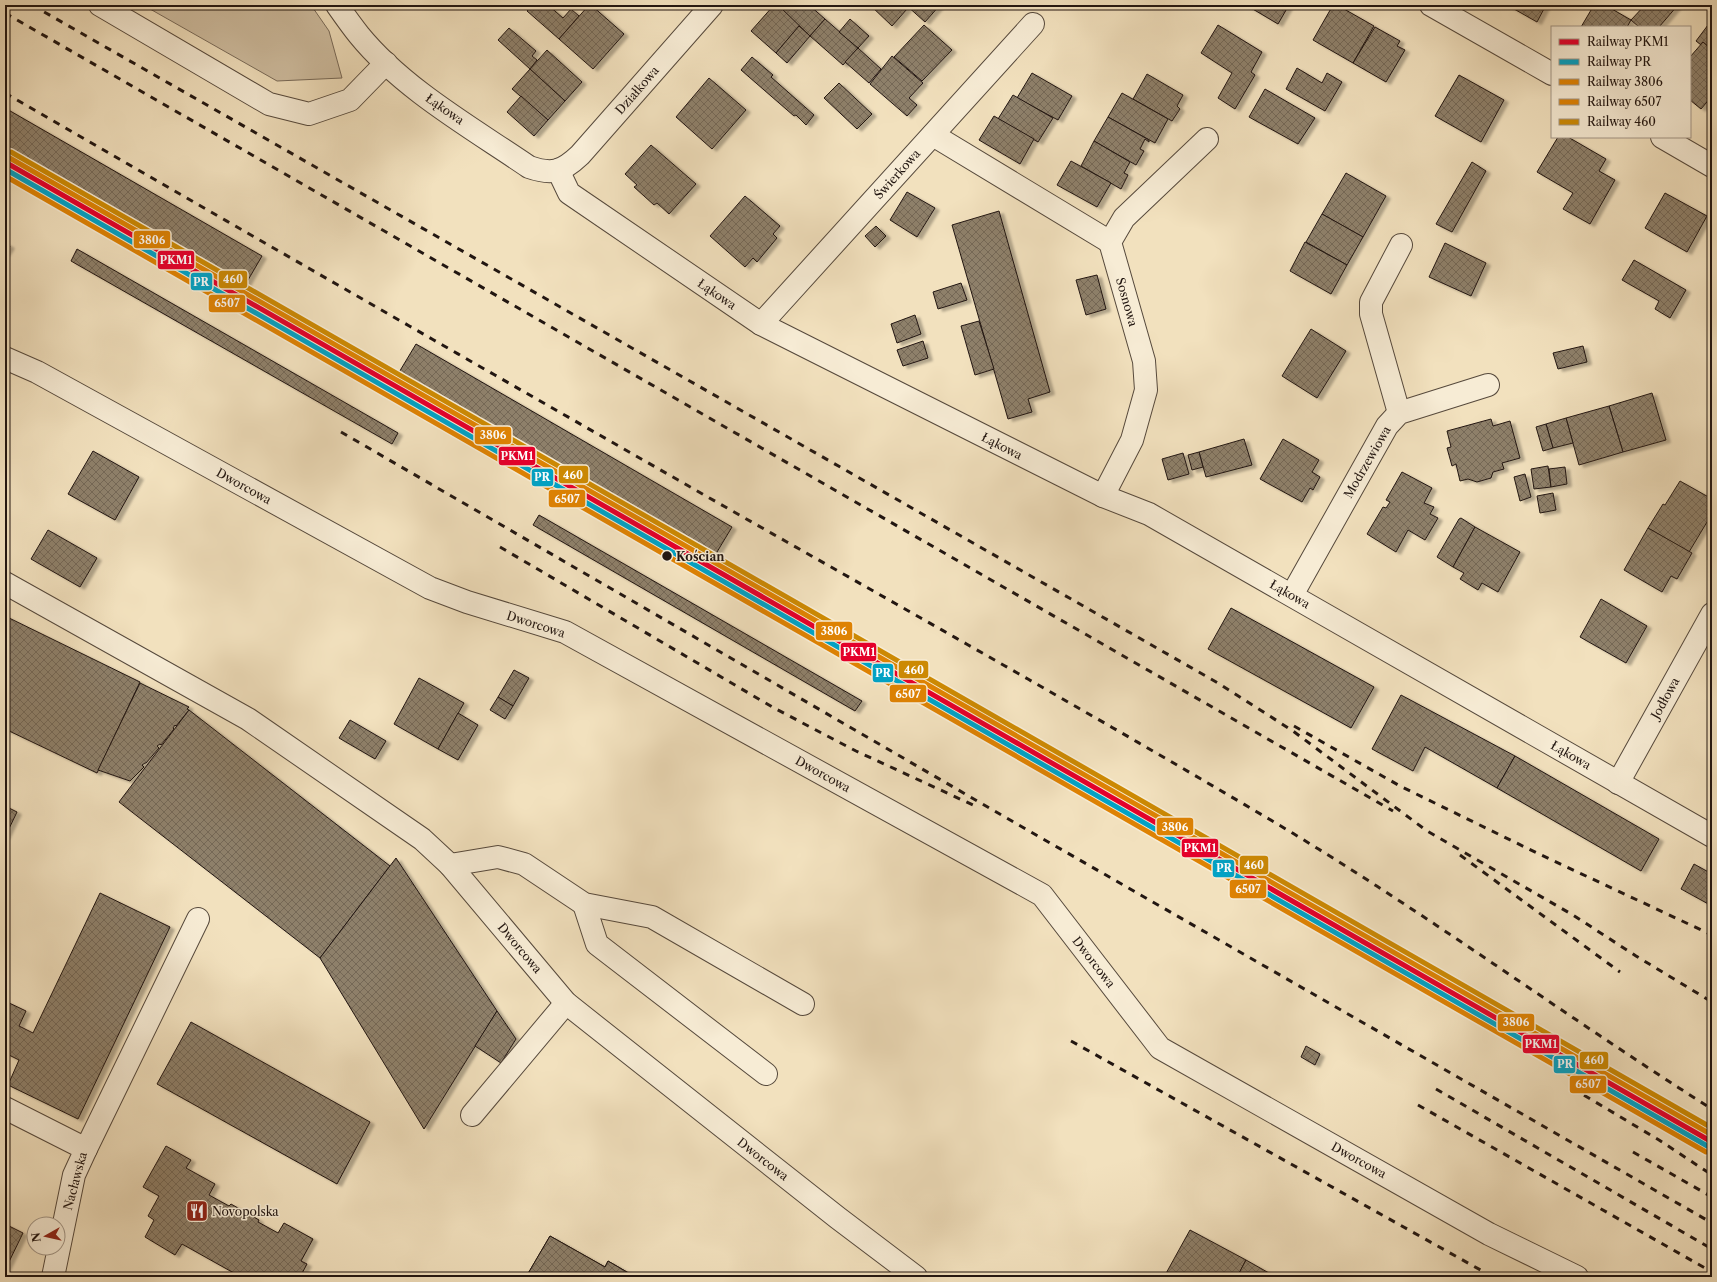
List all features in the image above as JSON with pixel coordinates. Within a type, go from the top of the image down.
[{"type":"street","points":[[100,5],[269,104],[309,114],[350,100],[386,63]]},
{"type":"street","name":"Łąkowa","points":[[337,5],[359,35],[386,63],[412,86],[529,167],[544,172],[558,170],[569,194],[761,324],[1103,496],[1149,514],[1712,836]]},
{"type":"street","name":"Działkowa","points":[[558,170],[569,165],[580,156],[712,5]]},
{"type":"street","points":[[1431,5],[1551,73]]},
{"type":"street","name":"Świerkowa","points":[[761,324],[1033,24]]},
{"type":"street","points":[[933,135],[1110,242],[1124,218],[1208,139]]},
{"type":"street","points":[[1664,138],[1710,162]]},
{"type":"street","name":"Sosnowa","points":[[1103,496],[1132,440],[1146,390],[1144,361],[1110,242]]},
{"type":"street","points":[[1399,413],[1371,314],[1371,302],[1401,245]]},
{"type":"street","name":"Dworcowa","points":[[5,358],[44,376],[430,588],[467,602],[565,632],[1042,895],[1160,1048],[1489,1234],[1577,1277]]},
{"type":"street","name":"Modrzewiowa","points":[[1292,595],[1387,426],[1399,413],[1488,385]]},
{"type":"street","name":"Dworcowa","points":[[5,583],[248,719],[422,839],[450,865],[566,1003],[838,1218],[916,1277]]},
{"type":"street","name":"Jodłowa","points":[[1618,782],[1712,614]]},
{"type":"street","points":[[450,865],[498,857],[524,864],[584,904],[652,917],[803,1004]]},
{"type":"street","points":[[584,904],[597,944],[766,1074]]},
{"type":"street","points":[[86,1149],[198,919]]},
{"type":"street","points":[[472,1115],[566,1003]]},
{"type":"street","name":"Nacławska","points":[[5,1108],[86,1149],[74,1175],[53,1277]]},
{"type":"shaded area","points":[[143,5],[311,5],[329,31],[342,78],[277,81]]},
{"type":"building","points":[[532,5],[548,5],[563,18],[571,9],[579,16],[559,39],[527,11]]},
{"type":"building","points":[[589,5],[591,5],[624,34],[593,69],[559,39]]},
{"type":"building","points":[[774,5],[778,5],[800,25],[776,53],[751,31]]},
{"type":"building","points":[[778,5],[809,5],[825,19],[810,36]]},
{"type":"building","points":[[870,5],[903,5],[907,9],[892,26]]},
{"type":"building","points":[[906,5],[940,5],[925,22]]},
{"type":"building","points":[[1246,5],[1289,5],[1278,24]]},
{"type":"building","points":[[1333,5],[1337,5],[1374,26],[1353,63],[1313,40]]},
{"type":"building","points":[[1507,5],[1546,5],[1537,22]]},
{"type":"building","points":[[1594,5],[1605,5],[1631,20],[1628,26],[1582,26]]},
{"type":"building","points":[[1645,5],[1678,5],[1660,26],[1638,26],[1631,20]]},
{"type":"building","points":[[825,19],[858,48],[843,65],[810,36]]},
{"type":"building","points":[[850,19],[869,36],[858,48],[839,32]]},
{"type":"building","points":[[924,25],[952,50],[922,81],[894,57]]},
{"type":"building","points":[[1218,25],[1262,52],[1251,72],[1255,75],[1235,109],[1218,98],[1232,73],[1201,53]]},
{"type":"building","points":[[1708,25],[1712,28],[1712,50],[1703,42],[1701,45],[1696,41]]},
{"type":"building","points":[[799,26],[810,36],[787,63],[776,53]]},
{"type":"building","points":[[1375,27],[1400,41],[1397,46],[1405,50],[1386,82],[1353,63]]},
{"type":"building","points":[[509,28],[536,51],[532,56],[537,60],[530,69],[498,40]]},
{"type":"building","points":[[1703,42],[1712,50],[1712,96],[1701,109],[1691,101],[1691,56]]},
{"type":"building","points":[[858,48],[881,69],[869,83],[845,62]]},
{"type":"building","points":[[547,50],[582,82],[565,101],[530,69]]},
{"type":"building","points":[[892,56],[923,83],[909,98],[917,105],[907,116],[870,84]]},
{"type":"building","points":[[752,57],[773,75],[771,77],[814,115],[806,125],[741,70]]},
{"type":"building","points":[[1297,68],[1322,83],[1327,73],[1342,82],[1325,111],[1286,89]]},
{"type":"building","points":[[530,69],[565,101],[548,120],[512,89]]},
{"type":"building","points":[[1032,73],[1072,96],[1058,120],[1017,98]]},
{"type":"building","points":[[1147,74],[1183,95],[1177,106],[1180,109],[1172,121],[1133,99]]},
{"type":"building","points":[[1459,75],[1504,100],[1481,142],[1435,116]]},
{"type":"building","points":[[709,78],[746,110],[712,149],[676,117]]},
{"type":"building","points":[[839,83],[872,114],[857,129],[824,98]]},
{"type":"building","points":[[1265,89],[1315,118],[1298,144],[1249,117]]},
{"type":"building","points":[[1122,93],[1168,119],[1155,143],[1108,117]]},
{"type":"building","points":[[1013,95],[1053,118],[1038,142],[998,119]]},
{"type":"building","points":[[521,96],[548,120],[534,136],[507,112]]},
{"type":"building","points":[[5,108],[262,256],[244,287],[5,150]]},
{"type":"building","points":[[994,116],[1034,139],[1020,164],[979,140]]},
{"type":"building","points":[[1108,117],[1149,140],[1149,142],[1145,139],[1140,149],[1144,151],[1136,165],[1094,141]]},
{"type":"building","points":[[1557,138],[1570,138],[1606,159],[1599,171],[1615,180],[1590,224],[1563,209],[1573,193],[1537,172]]},
{"type":"building","points":[[1094,141],[1130,162],[1124,173],[1128,175],[1121,189],[1081,166]]},
{"type":"building","points":[[651,145],[696,184],[669,214],[657,203],[654,205],[634,187],[637,185],[625,174]]},
{"type":"building","points":[[1071,161],[1111,183],[1097,207],[1057,185]]},
{"type":"building","points":[[1472,162],[1486,171],[1452,232],[1436,224]]},
{"type":"building","points":[[1346,173],[1386,196],[1363,237],[1322,214]]},
{"type":"building","points":[[907,192],[935,208],[917,237],[890,220]]},
{"type":"building","points":[[1665,193],[1707,216],[1687,252],[1645,228]]},
{"type":"building","points":[[745,196],[780,226],[773,234],[777,238],[757,262],[753,258],[745,267],[710,236]]},
{"type":"building","points":[[999,211],[1050,392],[1028,399],[1032,412],[1008,419],[952,225]]},
{"type":"building","points":[[1322,214],[1363,237],[1347,265],[1306,242]]},
{"type":"building","points":[[876,226],[886,236],[875,247],[865,236]]},
{"type":"building","points":[[1305,242],[1347,265],[1331,294],[1290,271]]},
{"type":"building","points":[[5,243],[10,246],[5,254]]},
{"type":"building","points":[[1445,243],[1486,263],[1471,296],[1429,277]]},
{"type":"building","points":[[77,249],[398,433],[392,444],[71,261]]},
{"type":"building","points":[[1634,260],[1686,290],[1670,318],[1655,309],[1659,301],[1622,280]]},
{"type":"building","points":[[1097,275],[1106,309],[1086,315],[1076,280]]},
{"type":"building","points":[[961,283],[967,300],[938,309],[933,292]]},
{"type":"building","points":[[915,315],[921,334],[897,343],[891,324]]},
{"type":"building","points":[[979,321],[994,369],[975,375],[961,326]]},
{"type":"building","points":[[1311,329],[1346,351],[1317,398],[1282,376]]},
{"type":"building","points":[[923,341],[928,358],[903,366],[897,350]]},
{"type":"building","points":[[416,344],[732,527],[714,557],[398,374]]},
{"type":"building","points":[[1583,346],[1587,362],[1558,369],[1553,353]]},
{"type":"building","points":[[1652,393],[1666,440],[1623,452],[1609,406]]},
{"type":"building","points":[[1609,406],[1623,452],[1579,465],[1566,418]]},
{"type":"building","points":[[1566,418],[1573,443],[1553,448],[1546,424]]},
{"type":"building","points":[[1491,419],[1493,426],[1510,421],[1520,458],[1502,463],[1504,469],[1493,472],[1491,478],[1477,482],[1468,479],[1460,481],[1456,464],[1452,466],[1447,448],[1451,447],[1447,431]]},
{"type":"building","points":[[1546,424],[1553,448],[1543,451],[1536,427]]},
{"type":"building","points":[[1244,439],[1252,465],[1206,477],[1199,452]]},
{"type":"building","points":[[1283,439],[1319,460],[1312,472],[1320,477],[1313,490],[1310,488],[1302,502],[1260,479]]},
{"type":"building","points":[[93,451],[139,477],[115,520],[68,494]]},
{"type":"building","points":[[1199,452],[1203,467],[1192,470],[1188,455]]},
{"type":"building","points":[[1183,453],[1189,474],[1168,480],[1162,459]]},
{"type":"building","points":[[1548,466],[1551,487],[1534,489],[1531,469]]},
{"type":"building","points":[[1565,467],[1567,484],[1551,487],[1549,469]]},
{"type":"building","points":[[1402,472],[1432,488],[1424,503],[1434,507],[1430,514],[1438,518],[1425,540],[1408,530],[1396,552],[1367,534],[1383,507],[1386,508],[1390,502],[1386,500]]},
{"type":"building","points":[[1525,474],[1531,497],[1520,501],[1514,477]]},
{"type":"building","points":[[1680,481],[1712,499],[1712,519],[1709,523],[1707,522],[1689,552],[1648,528]]},
{"type":"building","points":[[1553,493],[1556,510],[1540,513],[1537,496]]},
{"type":"building","points":[[539,515],[862,701],[855,711],[533,525]]},
{"type":"building","points":[[1461,518],[1475,527],[1453,567],[1437,557]]},
{"type":"building","points":[[1475,527],[1520,552],[1498,592],[1482,583],[1478,590],[1460,579],[1464,573],[1453,567]]},
{"type":"building","points":[[1648,528],[1692,553],[1677,579],[1671,576],[1662,592],[1624,570]]},
{"type":"building","points":[[48,530],[97,558],[80,587],[31,559]]},
{"type":"building","points":[[1601,599],[1647,626],[1626,663],[1580,637]]},
{"type":"building","points":[[1231,608],[1374,687],[1351,728],[1208,649]]},
{"type":"building","points":[[5,616],[140,682],[97,773],[5,729]]},
{"type":"building","points":[[514,670],[529,678],[513,706],[498,697]]},
{"type":"building","points":[[419,678],[464,703],[438,749],[394,724]]},
{"type":"building","points":[[140,683],[189,707],[187,709],[189,710],[176,726],[175,725],[173,728],[174,729],[161,745],[160,744],[157,746],[159,748],[146,763],[142,765],[144,767],[130,781],[98,770]]},
{"type":"building","points":[[1401,695],[1515,756],[1497,788],[1425,747],[1413,771],[1372,749]]},
{"type":"building","points":[[498,697],[513,706],[505,719],[490,710]]},
{"type":"building","points":[[189,710],[390,866],[320,958],[119,802]]},
{"type":"building","points":[[458,713],[478,725],[458,760],[438,749]]},
{"type":"building","points":[[350,720],[386,741],[375,759],[339,738]]},
{"type":"building","points":[[1515,756],[1659,839],[1641,871],[1497,788]]},
{"type":"building","points":[[5,806],[17,812],[5,837]]},
{"type":"building","points":[[396,858],[497,1011],[424,1129],[320,958]]},
{"type":"building","points":[[1694,864],[1712,874],[1712,906],[1681,889]]},
{"type":"building","points":[[100,893],[170,927],[78,1119],[8,1085],[19,1060],[5,1053],[5,1001],[26,1011],[19,1026],[33,1033]]},
{"type":"building","points":[[497,1011],[516,1039],[501,1063],[475,1046]]},
{"type":"building","points":[[191,1022],[370,1122],[337,1184],[157,1084]]},
{"type":"building","points":[[1306,1046],[1320,1054],[1315,1065],[1301,1057]]},
{"type":"building","name":"Novopolska","points":[[166,1146],[191,1160],[186,1168],[215,1184],[209,1195],[229,1206],[231,1204],[278,1233],[284,1223],[313,1239],[301,1261],[307,1264],[300,1277],[241,1277],[182,1244],[175,1255],[145,1237],[154,1220],[148,1216],[159,1196],[143,1187]]},
{"type":"building","points":[[5,1224],[23,1233],[5,1270]]},
{"type":"building","points":[[1190,1230],[1246,1260],[1237,1277],[1164,1277]]},
{"type":"building","points":[[550,1236],[605,1267],[608,1261],[632,1275],[631,1277],[526,1277]]},
{"type":"building","points":[[550,1236],[605,1267],[608,1261],[632,1275],[631,1277],[526,1277]]},
{"type":"building","points":[[1246,1260],[1276,1277],[1237,1277]]},
{"type":"railway","points":[[32,5],[1218,683],[1293,731],[1427,831],[1573,915],[1636,956],[1712,1002]]},
{"type":"railway","points":[[5,13],[1393,811]]},
{"type":"railway","points":[[5,93],[267,245],[1059,697],[1269,819],[1326,853],[1381,889],[1601,1037],[1712,1109]]},
{"type":"railway","points":[[341,432],[1017,824],[1712,1223]]},
{"type":"railway","points":[[500,547],[774,708],[856,751],[973,805]]},
{"type":"railway","points":[[1294,726],[1400,786],[1539,854],[1712,935]]},
{"type":"railway","points":[[1460,855],[1620,972]]},
{"type":"railway","points":[[1071,1041],[1493,1277]]},
{"type":"railway","points":[[1572,1088],[1659,1140],[1712,1175]]},
{"type":"railway","points":[[1436,1089],[1712,1249]]},
{"type":"railway","points":[[1418,1105],[1712,1272]]},
{"type":"railway","points":[[1633,1152],[1712,1197]]},
{"type":"rail line","name":"460","points":[[11,152],[1712,1128]]},
{"type":"rail line","name":"3806","points":[[8,157],[1712,1135]]},
{"type":"rail line","name":"PKM1","points":[[5,162],[1712,1142]]},
{"type":"rail line","name":"PR","points":[[5,169],[1709,1147]]},
{"type":"rail line","name":"6507","points":[[5,176],[1706,1152]]},
{"type":"place","name":"Kościan","points":[[667,556]]},
{"type":"place","name":"Novopolska","points":[[197,1211]]}]
